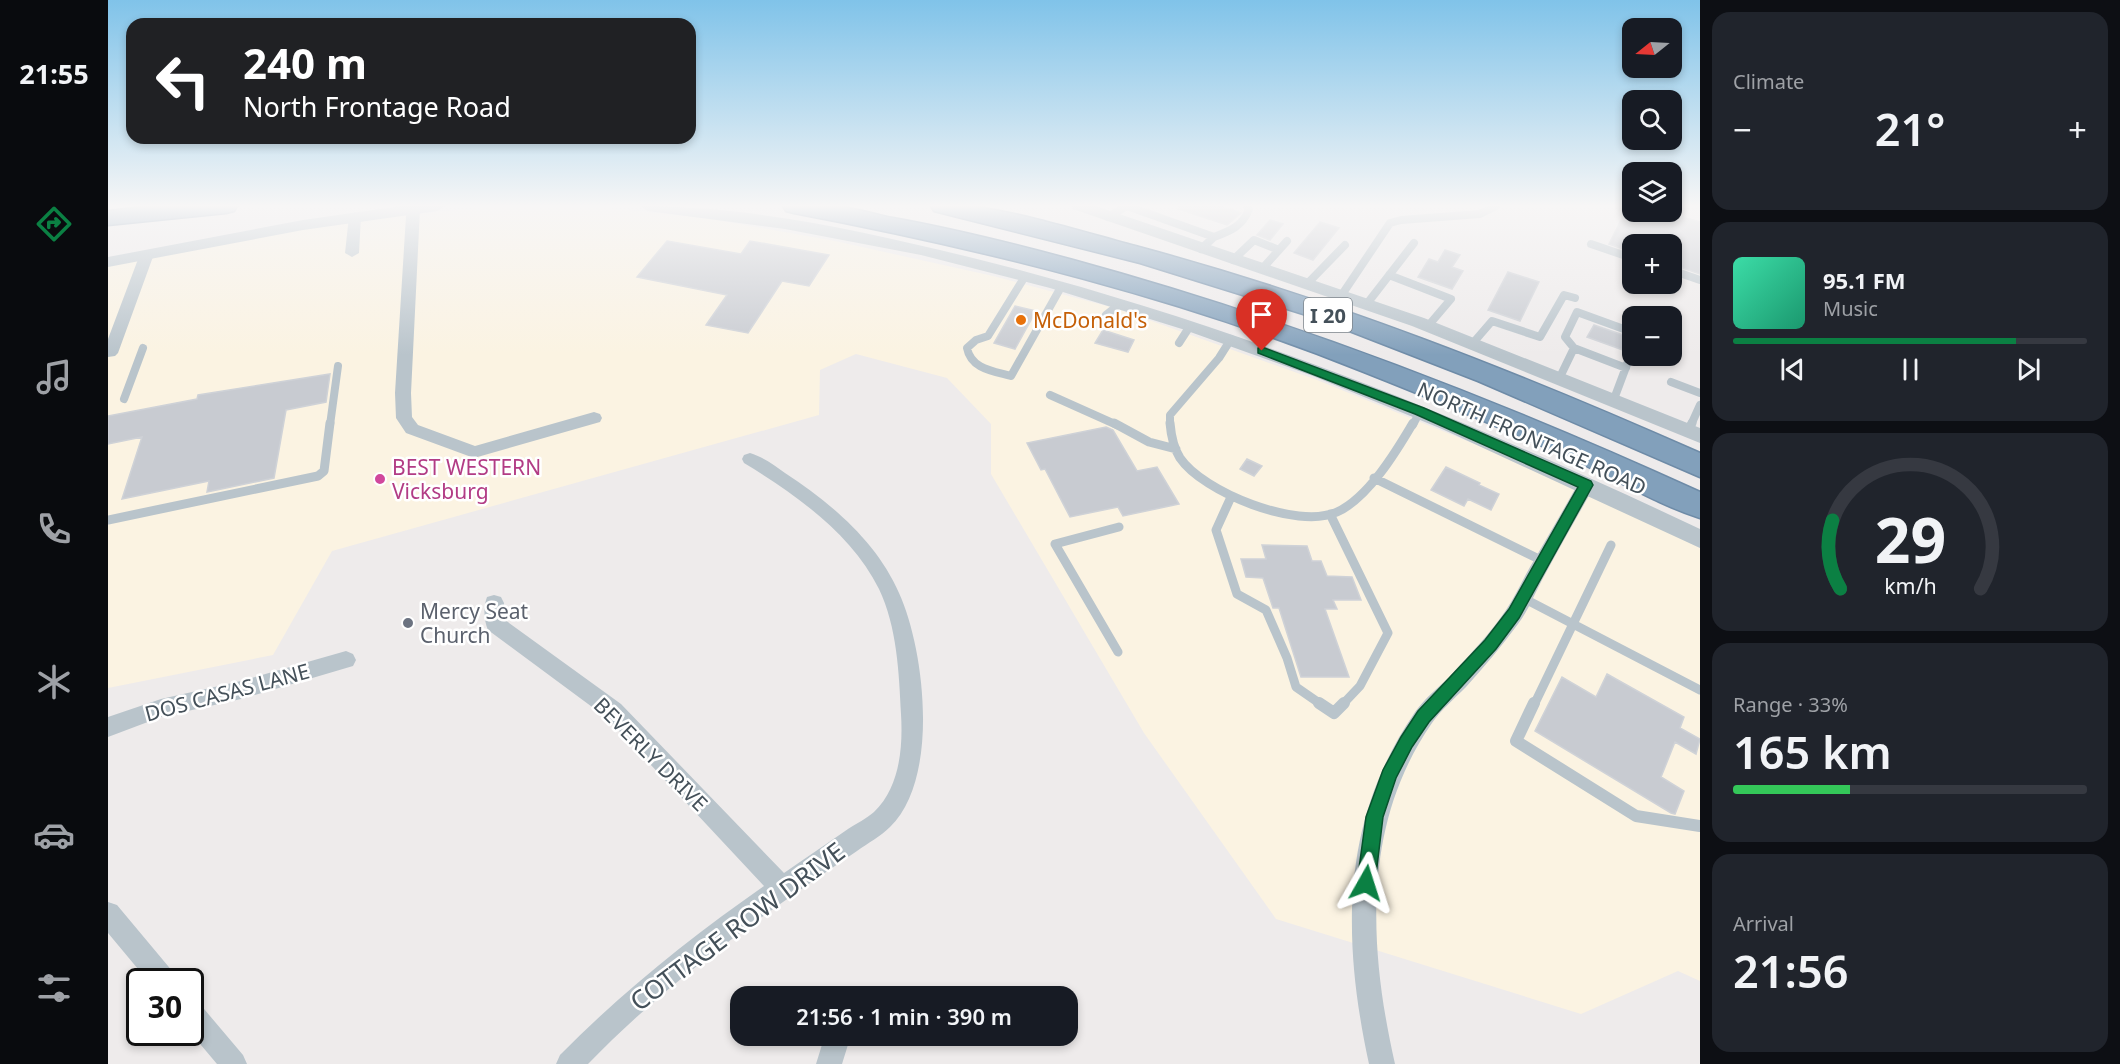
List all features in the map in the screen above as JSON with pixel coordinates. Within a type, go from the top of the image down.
[{"type":"highway","name":"I 20","points":[[1033,256],[1205,306],[1411,380],[1528,428],[1700,506]]},
{"type":"highway","name":"I 20","points":[[1144,256],[1271,294],[1414,345],[1523,388],[1700,466]]},
{"type":"street","points":[[108,262],[139,256]]},
{"type":"street","points":[[110,353],[146,256]]},
{"type":"street","points":[[410,256],[402,393],[404,418],[412,429],[474,452],[594,418]]},
{"type":"street","name":"NORTH FRONTAGE ROAD","points":[[933,256],[1061,287],[1113,310],[1190,326],[1231,339],[1420,411],[1700,539]]},
{"type":"street","points":[[1226,256],[1233,260],[1473,343],[1614,399],[1694,434]]},
{"type":"street","name":"COTTAGE ROW DRIVE","points":[[569,1064],[627,1007],[668,971],[884,819],[901,794],[911,767],[913,741],[910,670],[898,617],[887,586],[858,544],[779,475],[750,459]]},
{"type":"street","points":[[1382,1064],[1374,1034],[1365,973],[1363,931],[1374,817],[1389,775],[1406,742],[1424,716],[1490,644],[1514,614],[1586,485]]},
{"type":"street","name":"BEVERLY DRIVE","points":[[494,603],[495,624],[614,711],[783,889]]},
{"type":"street","name":"DOS CASAS LANE","points":[[108,728],[161,708],[241,690],[346,660]]},
{"type":"street","points":[[108,914],[153,968]]},
{"type":"street","points":[[204,1029],[234,1064]]},
{"type":"street","points":[[829,1064],[835,1046]]},
{"type":"lane","points":[[1233,260],[1238,256]]},
{"type":"lane","points":[[1262,269],[1274,256]]},
{"type":"lane","points":[[1307,284],[1335,256]]},
{"type":"lane","points":[[1341,296],[1368,256]]},
{"type":"lane","points":[[1366,305],[1404,256]]},
{"type":"lane","points":[[1682,274],[1700,280]]},
{"type":"lane","points":[[1389,275],[1451,299],[1428,326]]},
{"type":"lane","points":[[1024,278],[988,336],[976,340],[967,348],[970,360],[978,366],[1011,376],[1061,287]]},
{"type":"lane","points":[[1473,343],[1492,321],[1540,337],[1564,295],[1575,298]]},
{"type":"lane","points":[[1614,399],[1626,368],[1574,348],[1565,337],[1577,312],[1622,328]]},
{"type":"lane","points":[[1179,343],[1190,326]]},
{"type":"lane","points":[[1231,339],[1219,358],[1170,415],[1171,437],[1176,449],[1195,474],[1212,489],[1254,507],[1285,514],[1330,514],[1352,504],[1410,430],[1420,411]]},
{"type":"lane","points":[[124,399],[143,348]]},
{"type":"lane","points":[[1560,377],[1574,348]]},
{"type":"lane","points":[[108,520],[318,477],[324,471],[338,366]]},
{"type":"lane","points":[[1671,381],[1700,393]]},
{"type":"lane","points":[[1050,395],[1105,418],[1149,442],[1176,449]]},
{"type":"lane","points":[[1694,434],[1700,405]]},
{"type":"lane","points":[[1374,477],[1543,561]]},
{"type":"lane","points":[[1231,497],[1216,530],[1237,594],[1266,610],[1287,658],[1296,687],[1334,713],[1360,686],[1388,633],[1330,514]]},
{"type":"lane","points":[[1118,652],[1055,544],[1119,527]]},
{"type":"lane","points":[[1611,545],[1516,741],[1636,816],[1700,826]]},
{"type":"lane","points":[[1523,598],[1700,690]]},
{"type":"shaded area","points":[[162,256],[901,256],[993,276],[1118,309],[1317,380],[1563,480],[1700,548],[1700,981],[1678,971],[1581,1014],[1276,919],[1144,733],[991,474],[991,424],[947,378],[856,354],[820,370],[819,415],[332,551],[273,655],[108,688],[108,266]]},
{"type":"building","points":[[655,256],[829,256],[809,286],[782,281],[748,333],[706,325],[727,295],[637,277]]},
{"type":"building","points":[[1301,256],[1317,256],[1313,260]]},
{"type":"building","points":[[1442,256],[1460,256],[1452,267],[1463,271],[1452,289],[1418,277],[1429,259],[1438,262]]},
{"type":"building","points":[[1682,256],[1700,256],[1700,274],[1682,268]]},
{"type":"building","points":[[1508,272],[1539,282],[1520,321],[1488,310]]},
{"type":"building","points":[[1015,306],[1036,311],[1015,349],[994,343]]},
{"type":"building","points":[[1594,325],[1622,335],[1622,350],[1587,337]]},
{"type":"building","points":[[1103,330],[1134,340],[1128,352],[1095,343]]},
{"type":"building","points":[[330,374],[326,402],[286,410],[274,478],[207,492],[209,481],[122,499],[142,437],[108,444],[108,416],[197,399],[198,395]]},
{"type":"building","points":[[1106,427],[1113,430],[1137,471],[1157,467],[1179,504],[1123,516],[1118,507],[1070,517],[1045,469],[1041,470],[1027,443]]},
{"type":"building","points":[[1247,459],[1262,466],[1254,476],[1240,469]]},
{"type":"building","points":[[1446,467],[1499,494],[1491,510],[1468,499],[1464,506],[1431,490]]},
{"type":"building","points":[[1262,545],[1307,546],[1312,561],[1321,561],[1327,576],[1352,577],[1361,600],[1333,600],[1337,609],[1325,609],[1349,677],[1301,677],[1279,608],[1273,608],[1263,578],[1246,577],[1241,559],[1266,559]]},
{"type":"building","points":[[1607,674],[1684,717],[1680,728],[1700,739],[1696,754],[1675,742],[1661,777],[1684,791],[1675,814],[1535,731],[1562,677],[1596,697]]},
{"type":"place","name":"McDonald's","points":[[1021,320]]},
{"type":"place","name":"BEST WESTERN Vicksburg","points":[[380,479]]},
{"type":"place","name":"Mercy Seat Church","points":[[408,623]]},
{"type":"route","points":[[1262,351],[1420,411],[1586,485],[1514,614],[1462,676],[1424,716],[1406,742],[1389,775],[1374,817],[1366,883]]}]
